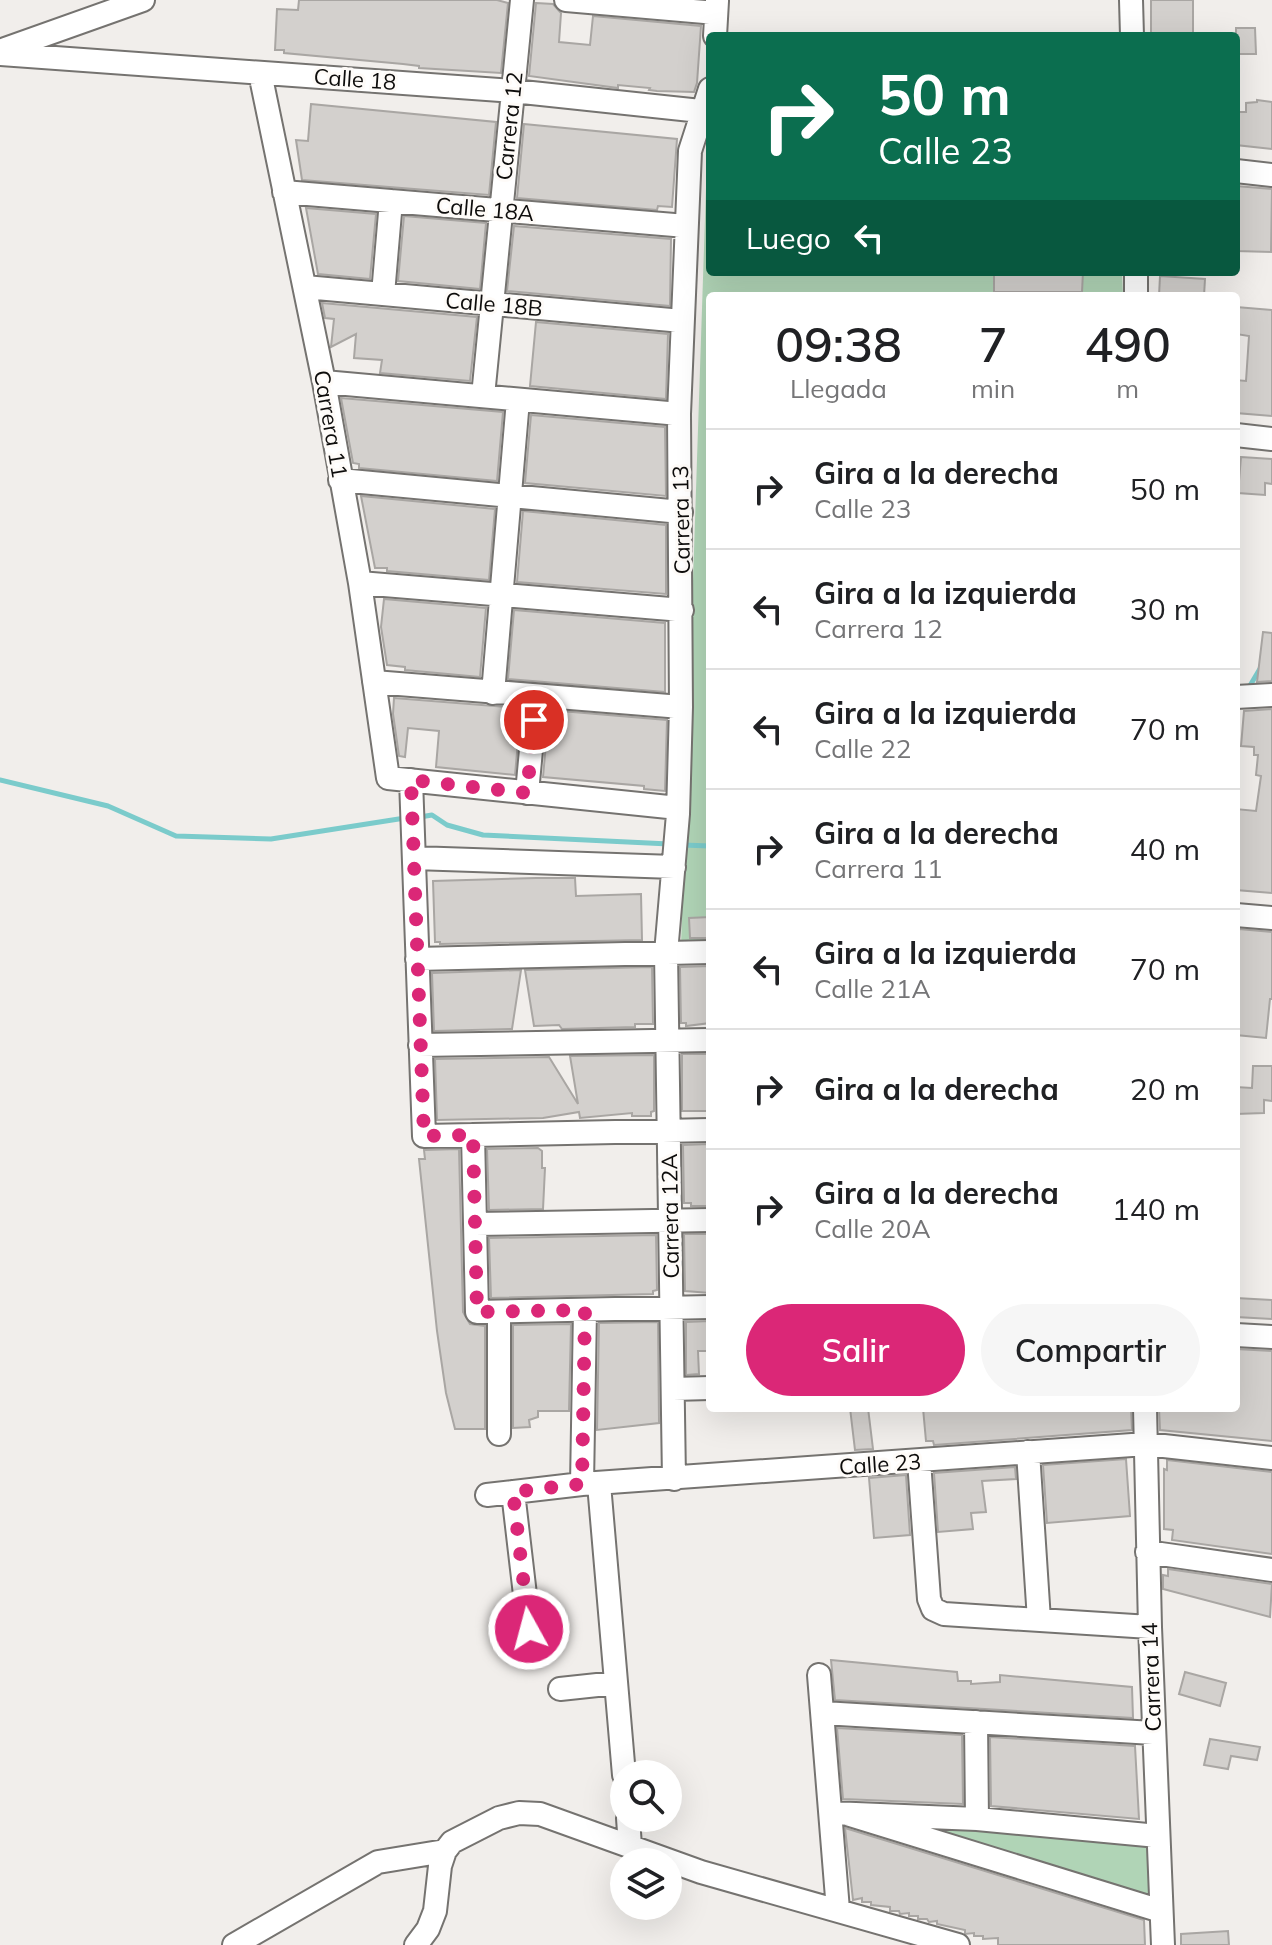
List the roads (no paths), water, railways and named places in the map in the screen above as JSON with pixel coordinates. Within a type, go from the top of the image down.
[{"type":"street","points":[[0,52],[143,0]]},
{"type":"street","name":"Carrera 12","points":[[483,396],[522,0]]},
{"type":"street","points":[[566,0],[716,6],[715,32]]},
{"type":"street","points":[[1131,0],[1132,32]]},
{"type":"street","name":"Calle 18","points":[[0,52],[513,91],[706,112]]},
{"type":"street","name":"Carrera 11","points":[[260,73],[324,382],[360,583],[388,778],[411,780]]},
{"type":"street","name":"Carrera 13","points":[[666,953],[678,811],[681,707],[679,414],[686,226],[690,151],[706,112]]},
{"type":"street","points":[[1240,171],[1272,175]]},
{"type":"street","name":"Calle 18A","points":[[284,192],[686,226]]},
{"type":"street","points":[[383,294],[391,201]]},
{"type":"street","name":"Calle 18B","points":[[305,287],[682,321]]},
{"type":"street","points":[[324,382],[679,414]]},
{"type":"street","points":[[493,693],[518,400]]},
{"type":"street","points":[[1240,435],[1272,439]]},
{"type":"street","points":[[340,480],[681,512]]},
{"type":"street","points":[[360,583],[682,610]]},
{"type":"street","points":[[374,682],[681,707]]},
{"type":"street","points":[[1240,697],[1272,695]]},
{"type":"street","points":[[527,793],[536,696]]},
{"type":"street","points":[[678,811],[411,780],[424,1136],[706,1130]]},
{"type":"street","points":[[414,858],[674,864]]},
{"type":"street","points":[[1240,915],[1272,918]]},
{"type":"street","points":[[417,959],[706,952]]},
{"type":"street","name":"Carrera 12A","points":[[666,953],[674,1479]]},
{"type":"street","points":[[420,1045],[706,1040]]},
{"type":"street","points":[[473,1135],[475,1224],[488,1312],[499,1434]]},
{"type":"street","points":[[475,1224],[706,1220]]},
{"type":"street","points":[[488,1312],[706,1307]]},
{"type":"street","points":[[585,1310],[591,1484],[623,1760]]},
{"type":"street","points":[[1240,1335],[1272,1337]]},
{"type":"street","points":[[673,1389],[706,1388]]},
{"type":"street","name":"Carrera 14","points":[[1145,1412],[1153,1733],[1163,1945]]},
{"type":"street","name":"Calle 23","points":[[487,1495],[591,1484],[1146,1444],[1272,1458]]},
{"type":"street","points":[[1028,1452],[1039,1620]]},
{"type":"street","points":[[919,1461],[929,1599],[933,1609],[944,1614],[1150,1627]]},
{"type":"street","points":[[513,1492],[529,1629]]},
{"type":"street","points":[[1147,1552],[1272,1570]]},
{"type":"street","points":[[819,1675],[839,1814],[838,1910]]},
{"type":"street","points":[[560,1689],[616,1683]]},
{"type":"street","points":[[823,1713],[1153,1733]]},
{"type":"street","points":[[976,1722],[977,1819]]},
{"type":"street","points":[[416,1945],[428,1929],[435,1911],[440,1866],[452,1842],[487,1824],[519,1813],[540,1814],[701,1872],[958,1945]]},
{"type":"street","points":[[839,1814],[977,1819],[1158,1836]]},
{"type":"street","points":[[839,1814],[1161,1911]]},
{"type":"street","points":[[629,1832],[630,1846]]},
{"type":"street","points":[[234,1945],[378,1862],[445,1851]]},
{"type":"waterway","points":[[1248,689],[1261,667]]},
{"type":"waterway","points":[[0,780],[108,806],[176,836],[271,839],[405,818]]},
{"type":"waterway","points":[[420,817],[432,815],[447,825],[483,835],[669,844]]},
{"type":"waterway","points":[[683,845],[706,846]]}]
